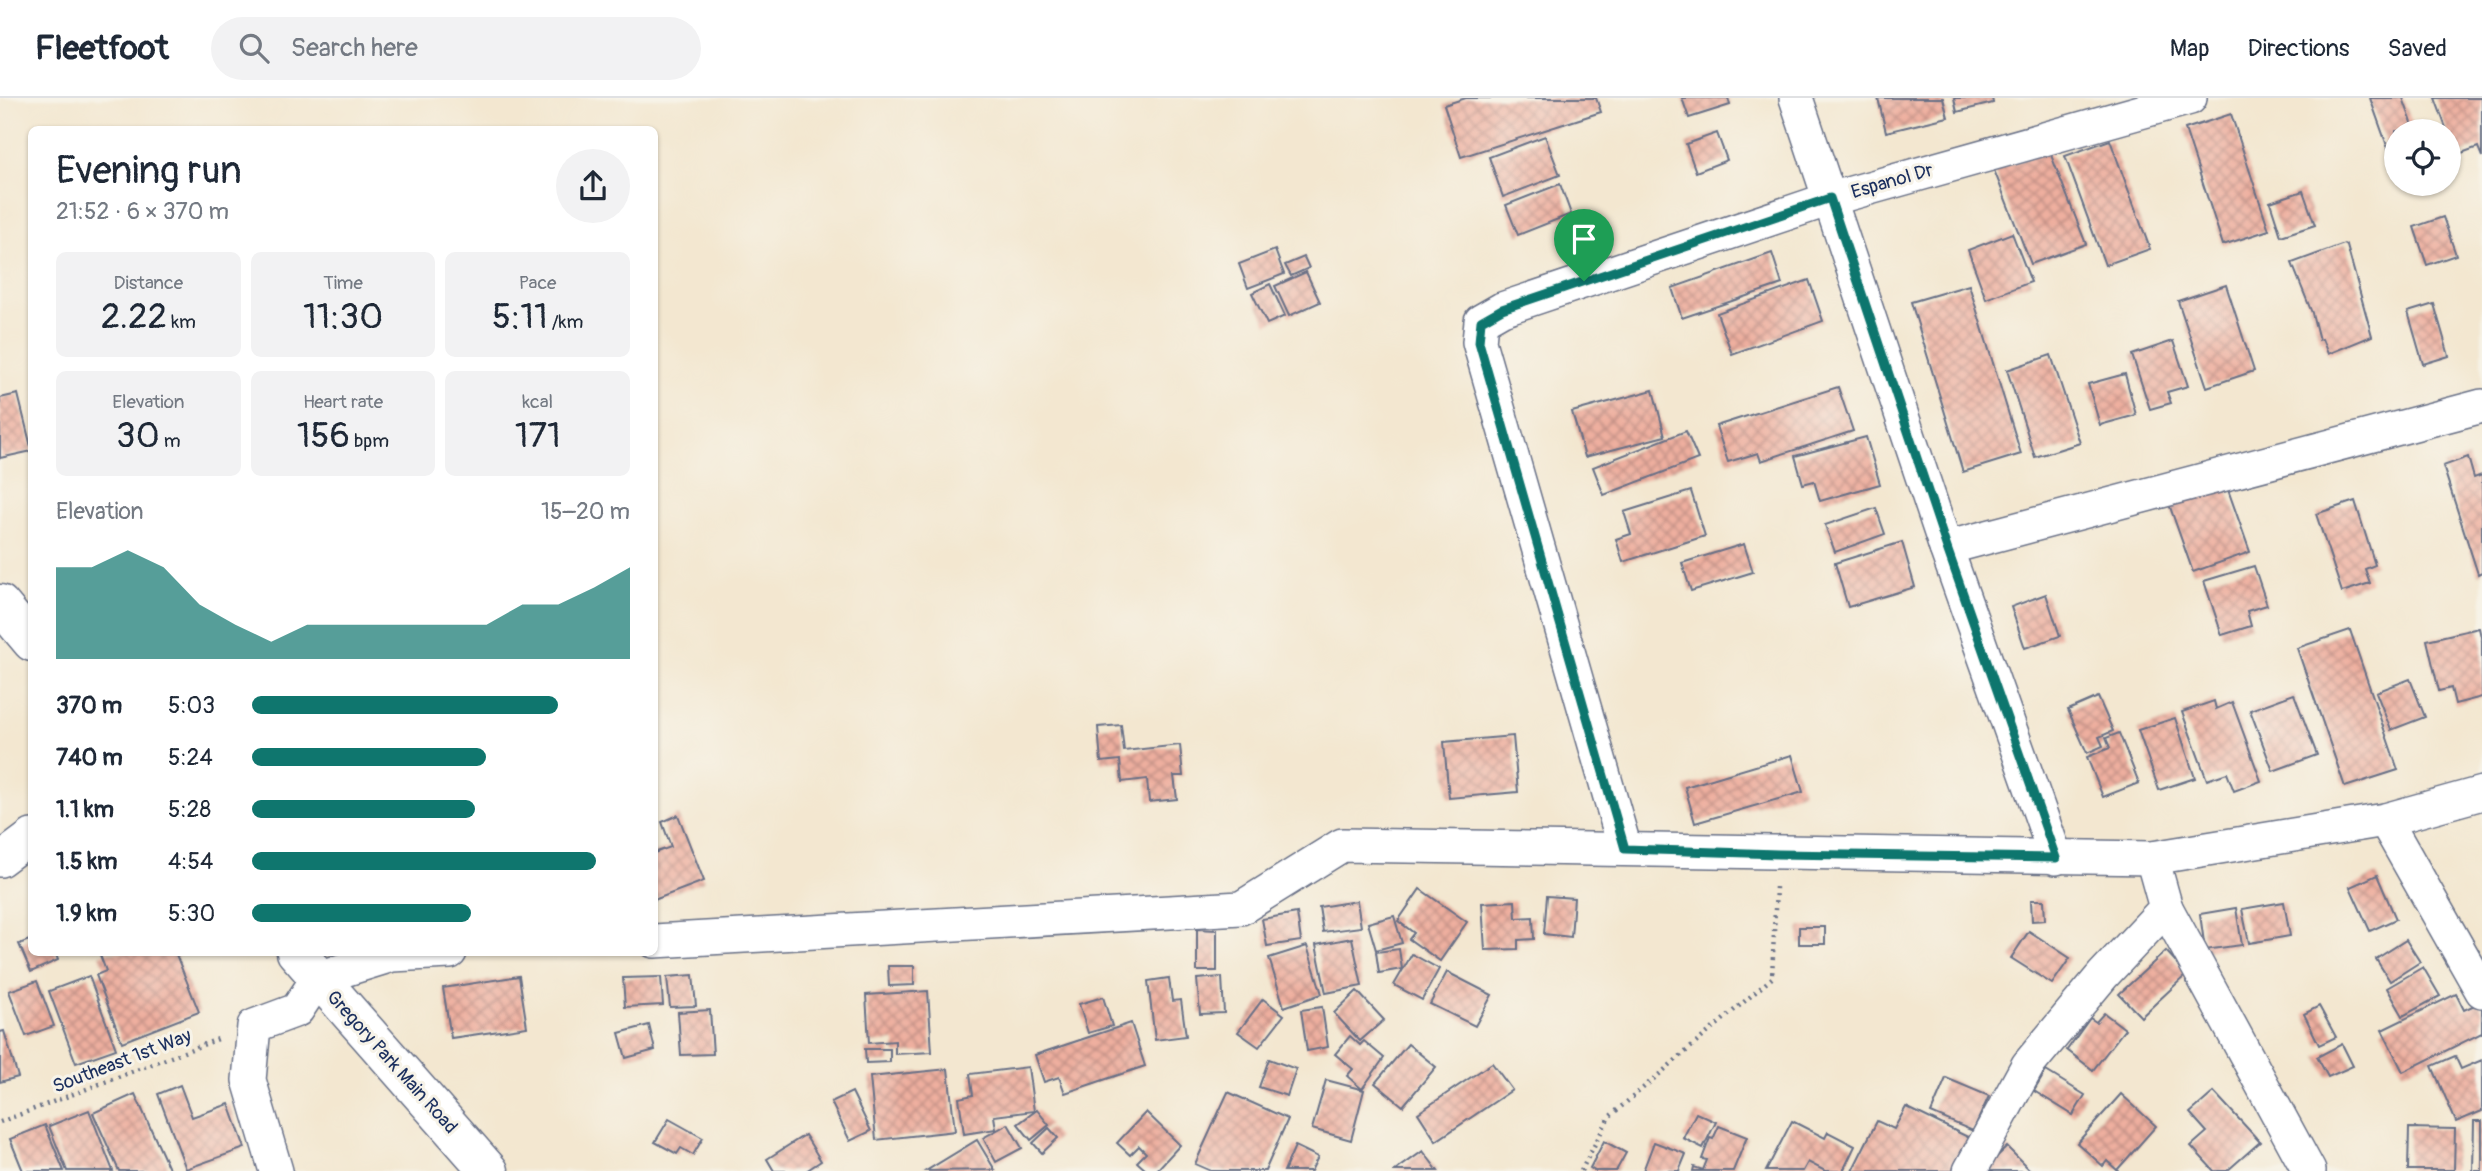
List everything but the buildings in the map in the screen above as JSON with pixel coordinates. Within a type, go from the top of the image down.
[{"type":"street","points":[[1796,98],[1947,548],[2056,858]]},
{"type":"street","name":"Espanol Dr","points":[[1625,849],[1479,342],[1481,321],[1502,309],[1830,198],[2181,99]]},
{"type":"street","points":[[1947,548],[2482,406]]},
{"type":"street","points":[[0,604],[28,637]]},
{"type":"street","points":[[658,940],[1241,908],[1342,845],[2152,858],[2385,820],[2482,793]]},
{"type":"street","points":[[2385,820],[2482,991]]},
{"type":"street","points":[[0,860],[28,839]]},
{"type":"street","points":[[2152,858],[2166,908],[2309,1171]]},
{"type":"street","points":[[1970,1171],[2028,1065],[2103,975],[2166,908]]},
{"type":"street","points":[[276,1171],[249,1080],[254,1026],[297,1010],[307,965],[384,956]]},
{"type":"street","name":"Gregory Park Main Road","points":[[307,965],[489,1171]]},
{"type":"path","points":[[1581,1171],[1609,1117],[1772,978],[1778,854]]},
{"type":"path","name":"Southeast 1st Way","points":[[0,1122],[254,1026]]},
{"type":"route","points":[[1830,198],[1947,548],[2056,858],[1625,849],[1479,342],[1481,321],[1502,309],[1584,281],[1830,198]]}]
